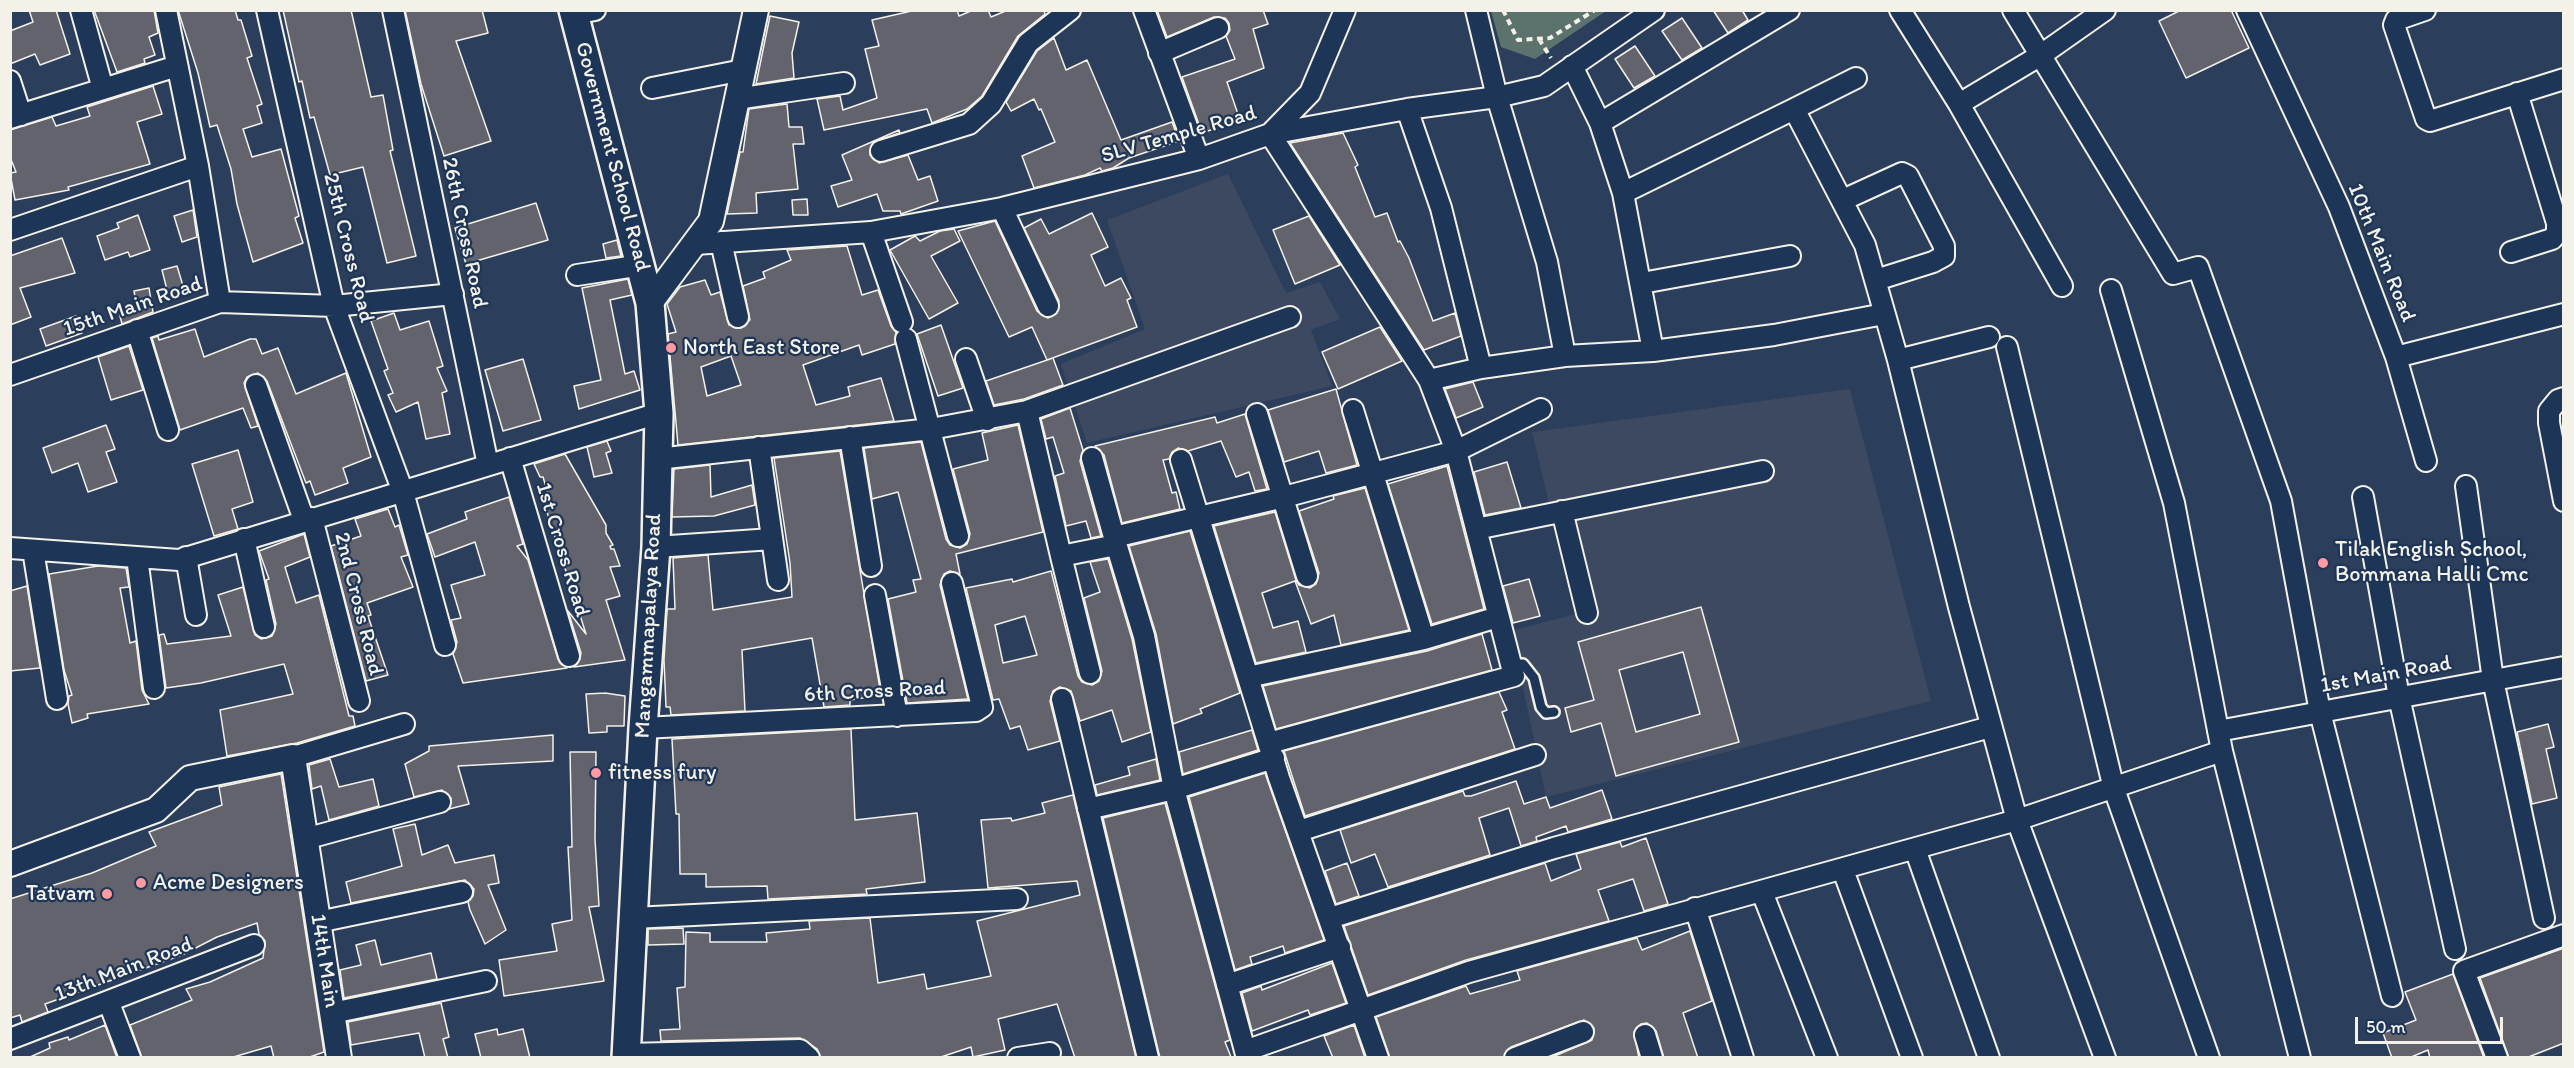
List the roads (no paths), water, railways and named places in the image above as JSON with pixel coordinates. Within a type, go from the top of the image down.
[{"type":"main road","name":"Government School Road","points":[[580,12],[650,303]]},
{"type":"main road","name":"Mangammapalaya Road","points":[[620,1056],[633,918],[656,547],[659,413],[650,303]]},
{"type":"street","points":[[81,10],[104,89]]},
{"type":"street","points":[[166,10],[198,166],[220,302]]},
{"type":"street","name":"25th Cross Road","points":[[267,10],[334,306],[403,492],[445,645]]},
{"type":"street","name":"26th Cross Road","points":[[393,10],[488,465]]},
{"type":"street","points":[[650,303],[711,220],[756,10]]},
{"type":"street","points":[[881,151],[969,124],[991,104],[1029,43],[1070,10]]},
{"type":"street","points":[[1144,10],[1198,159]]},
{"type":"street","points":[[1088,809],[1174,789],[1271,750],[1514,676],[1456,451],[1430,380],[1270,134],[1310,93],[1345,10]]},
{"type":"street","points":[[1476,10],[1497,97],[1544,251],[1564,356]]},
{"type":"street","name":"SLV Temple Road","points":[[695,244],[871,232],[1002,208],[1198,159],[1270,134],[1407,109],[1497,97],[1544,86],[1654,10]]},
{"type":"street","points":[[1600,123],[1789,10]]},
{"type":"street","points":[[1900,10],[1959,104],[2062,286]]},
{"type":"street","points":[[2013,10],[2173,274],[2198,267],[2281,501],[2320,712],[2392,996]]},
{"type":"street","points":[[1959,104],[2041,55],[2105,10]]},
{"type":"street","name":"10th Main Road","points":[[2247,10],[2339,207],[2396,357],[2564,314]]},
{"type":"street","points":[[2425,10],[2396,20],[2394,25],[2426,119],[2430,122],[2564,79]]},
{"type":"street","points":[[1159,53],[1218,28]]},
{"type":"street","points":[[10,81],[16,117],[177,66]]},
{"type":"street","points":[[1572,66],[1600,123],[1623,193],[1642,282],[1653,351]]},
{"type":"street","points":[[652,88],[743,70]]},
{"type":"street","points":[[1623,193],[1856,78]]},
{"type":"street","points":[[736,99],[844,82]]},
{"type":"street","points":[[2511,252],[2552,238],[2557,234],[2557,223],[2517,93]]},
{"type":"street","points":[[1407,109],[1441,208],[1481,368]]},
{"type":"street","points":[[1794,109],[1865,245],[1898,360],[1990,727],[2017,820],[2105,1058]]},
{"type":"street","points":[[10,230],[198,166]]},
{"type":"street","points":[[1843,200],[1902,172],[1908,176],[1944,246],[1944,256],[1876,280]]},
{"type":"street","points":[[1002,208],[1048,306]]},
{"type":"street","points":[[871,232],[904,331],[958,536]]},
{"type":"street","points":[[722,242],[738,317]]},
{"type":"street","points":[[1642,282],[1790,256]]},
{"type":"street","points":[[577,275],[642,265]]},
{"type":"street","points":[[2111,290],[2174,503],[2222,752],[2300,1058]]},
{"type":"street","name":"15th Main Road","points":[[10,375],[220,302],[334,306],[453,294]]},
{"type":"street","points":[[1430,380],[1481,368],[1564,356],[1653,351],[1774,335],[1884,314]]},
{"type":"street","points":[[657,459],[931,429],[987,420],[1027,411],[1290,317]]},
{"type":"street","points":[[137,330],[168,430]]},
{"type":"street","points":[[1898,360],[1989,337]]},
{"type":"street","points":[[2007,347],[2115,789],[2209,1058]]},
{"type":"street","points":[[2396,357],[2426,461]]},
{"type":"street","points":[[966,359],[987,420]]},
{"type":"street","name":"2nd Cross Road","points":[[255,385],[308,519],[359,701]]},
{"type":"street","points":[[2564,398],[2558,400],[2549,411],[2549,423],[2564,501]]},
{"type":"street","points":[[1061,556],[1197,516],[1284,497],[1373,471],[1456,451],[1541,409]]},
{"type":"street","points":[[1353,410],[1424,639]]},
{"type":"street","points":[[1027,411],[1090,673]]},
{"type":"street","points":[[10,548],[178,560],[659,413]]},
{"type":"street","points":[[1257,414],[1307,576]]},
{"type":"street","points":[[850,437],[871,566]]},
{"type":"street","points":[[759,447],[778,580]]},
{"type":"street","name":"1st Cross Road","points":[[510,458],[569,656]]},
{"type":"street","points":[[1092,458],[1144,636],[1174,789],[1246,1054],[1469,972],[2017,820],[2222,752]]},
{"type":"street","points":[[1181,460],[1271,750],[1378,1058]]},
{"type":"street","points":[[1476,528],[1764,471]]},
{"type":"street","points":[[2466,486],[2493,680],[2544,918]]},
{"type":"street","points":[[2363,497],[2399,698],[2455,949]]},
{"type":"street","points":[[1562,511],[1587,613]]},
{"type":"street","points":[[244,539],[264,627]]},
{"type":"street","points":[[656,547],[772,539]]},
{"type":"street","points":[[33,550],[57,699]]},
{"type":"street","points":[[137,557],[154,688]]},
{"type":"street","points":[[186,557],[196,615]]},
{"type":"street","name":"6th Cross Road","points":[[643,728],[976,711],[982,707],[951,584]]},
{"type":"street","points":[[875,595],[897,716]]},
{"type":"street","points":[[1248,677],[1424,639],[1498,617]]},
{"type":"street","name":"1st Main Road","points":[[2218,731],[2564,667]]},
{"type":"street","points":[[1062,699],[1148,1058]]},
{"type":"street","points":[[10,864],[156,810],[190,778],[293,757],[404,724]]},
{"type":"street","points":[[1330,918],[1554,848],[1990,727]]},
{"type":"street","points":[[1299,831],[1535,754]]},
{"type":"street","name":"14th Main","points":[[293,757],[339,1058]]},
{"type":"street","points":[[305,839],[440,802]]},
{"type":"street","points":[[1915,849],[1989,1058]]},
{"type":"street","points":[[1843,870],[1912,1058]]},
{"type":"street","points":[[318,922],[462,892]]},
{"type":"street","points":[[1762,892],[1827,1058]]},
{"type":"street","points":[[633,918],[1017,899]]},
{"type":"street","points":[[1695,908],[1743,1058]]},
{"type":"street","points":[[2497,1058],[2464,971],[2564,935]]},
{"type":"street","name":"13th Main Road","points":[[10,1039],[109,1003],[254,945]]},
{"type":"street","points":[[1227,986],[1340,948]]},
{"type":"street","points":[[332,1013],[486,981]]},
{"type":"street","points":[[109,1003],[130,1058]]},
{"type":"street","points":[[1515,1058],[1583,1032]]},
{"type":"street","points":[[1645,1035],[1653,1058]]},
{"type":"street","points":[[620,1056],[800,1050],[809,1058]]},
{"type":"street","points":[[1018,1058],[1050,1053]]},
{"type":"lane","points":[[1510,664],[1523,664],[1534,678],[1541,707],[1546,713],[1554,712]]},
{"type":"place","name":"North East Store","points":[[671,348]]},
{"type":"place","name":"Tilak English School, Bommana Halli Cmc","points":[[2323,563]]},
{"type":"place","name":"fitness fury","points":[[596,773]]},
{"type":"place","name":"Acme Designers","points":[[141,883]]},
{"type":"place","name":"Tatvam","points":[[107,894]]}]
